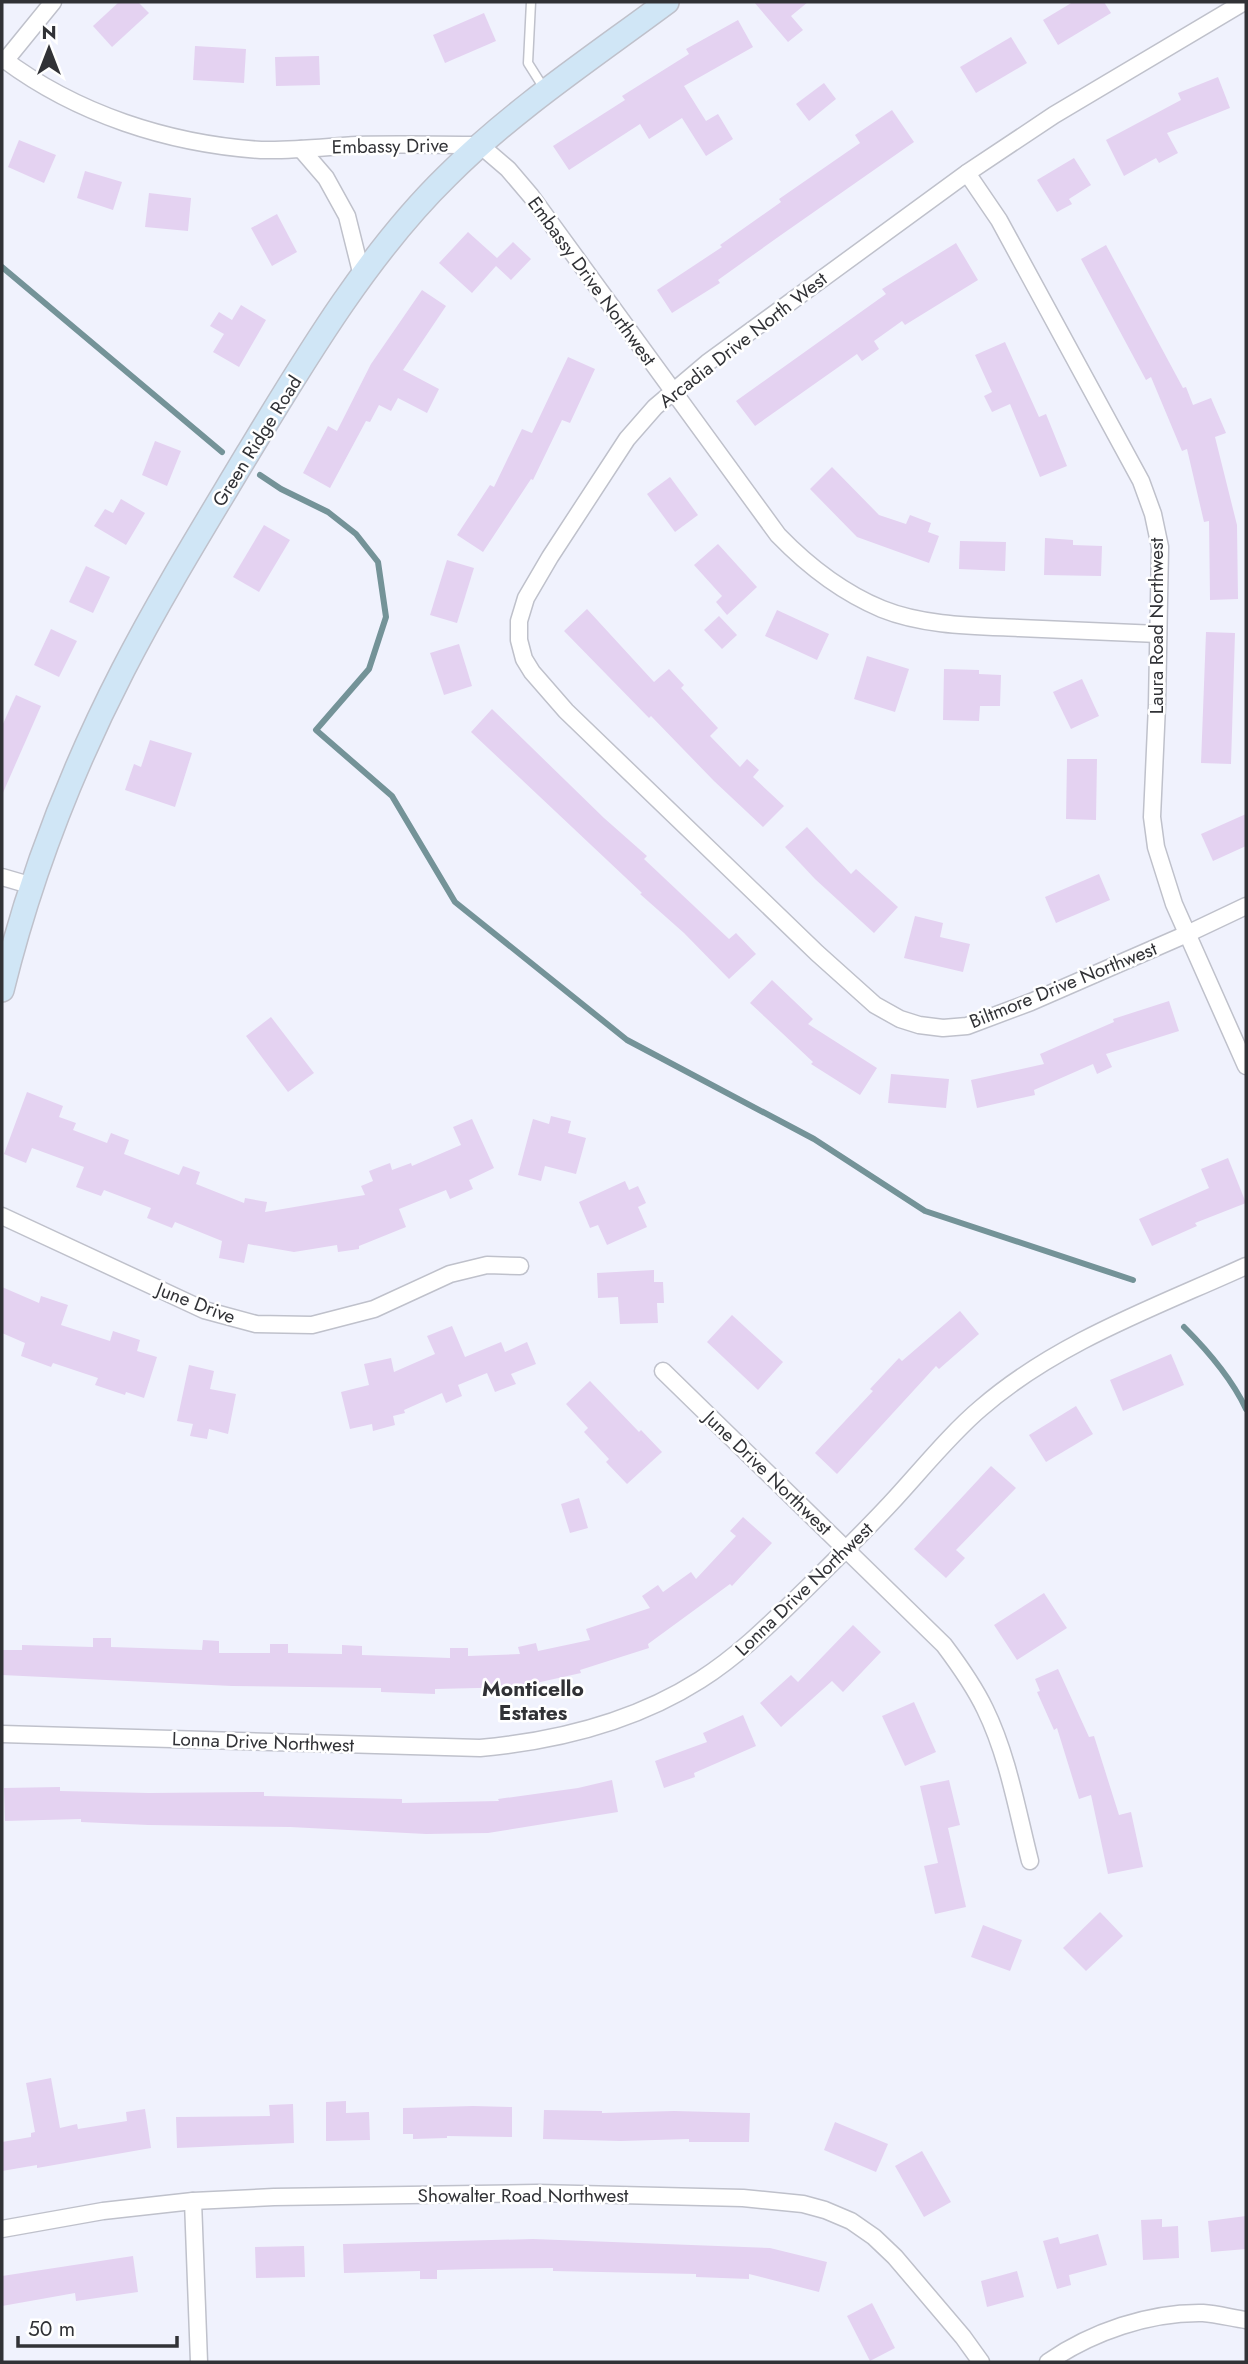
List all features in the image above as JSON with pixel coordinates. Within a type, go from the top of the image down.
[{"type":"street","points":[[4,60],[52,2]]},
{"type":"street","name":"Green Ridge Road","points":[[2,990],[42,857],[85,750],[122,672],[162,597],[283,396],[362,276],[405,221],[480,145],[667,2]]},
{"type":"street","name":"Arcadia Drive North West","points":[[845,978],[566,711],[532,672],[524,659],[519,640],[519,621],[526,598],[550,556],[627,439],[672,390],[967,173],[1054,115],[1244,5]]},
{"type":"street","name":"Embassy Drive","points":[[4,60],[92,111],[144,130],[193,141],[244,148],[301,149],[360,145],[480,145]]},
{"type":"street","name":"Embassy Drive Northwest","points":[[480,145],[508,169],[531,196],[778,535],[820,575],[884,610],[920,619],[971,626],[1158,634]]},
{"type":"street","name":"Embassy Drive","points":[[301,149],[326,178],[347,216],[362,276]]},
{"type":"street","name":"Laura Road Northwest","points":[[967,173],[999,220],[1141,481],[1153,514],[1160,547],[1152,817],[1164,876],[1246,1066]]},
{"type":"street","points":[[2,877],[33,886]]},
{"type":"street","name":"Biltmore Drive Northwest","points":[[845,978],[875,1005],[900,1020],[943,1028],[967,1026],[1031,1002],[1246,906]]},
{"type":"street","name":"June Drive","points":[[2,1216],[204,1310],[256,1324],[312,1325],[374,1309],[450,1274],[487,1265],[520,1266]]},
{"type":"street","name":"Lonna Drive Northwest","points":[[2,1734],[480,1748],[527,1744],[618,1720],[699,1681],[756,1638],[846,1549],[979,1409],[1013,1381],[1093,1336],[1246,1266]]},
{"type":"street","name":"June Drive Northwest","points":[[663,1371],[944,1645],[967,1676],[986,1710],[1003,1754],[1030,1861]]},
{"type":"street","name":"Showalter Road Northwest","points":[[2,2229],[103,2211],[193,2201],[274,2197],[537,2193],[743,2198],[803,2204],[851,2221],[874,2237],[895,2257],[981,2362]]},
{"type":"street","points":[[193,2201],[200,2362]]},
{"type":"street","points":[[1048,2362],[1096,2336],[1132,2322],[1167,2315],[1204,2313],[1246,2320]]},
{"type":"lane","points":[[531,2],[528,63],[547,93]]},
{"type":"building","points":[[119,2],[138,2],[149,13],[112,47],[93,26]]},
{"type":"building","points":[[754,2],[808,2],[791,16],[803,30],[788,42]]},
{"type":"building","points":[[1073,2],[1104,2],[1111,13],[1058,45],[1043,20]]},
{"type":"building","points":[[484,13],[496,41],[445,63],[433,35]]},
{"type":"building","points":[[738,20],[753,47],[684,86],[706,121],[718,114],[733,139],[706,156],[682,118],[649,139],[640,124],[569,170],[553,146],[625,100],[622,96],[689,54],[686,49]]},
{"type":"building","points":[[1011,37],[1027,63],[976,93],[960,67]]},
{"type":"building","points":[[195,46],[246,49],[244,83],[193,80]]},
{"type":"building","points":[[319,56],[320,85],[276,86],[275,57]]},
{"type":"building","points":[[1218,77],[1230,108],[1167,133],[1178,153],[1159,163],[1156,158],[1124,176],[1106,140],[1181,100],[1178,93]]},
{"type":"building","points":[[824,83],[836,99],[809,121],[796,104]]},
{"type":"building","points":[[892,110],[914,142],[718,280],[720,283],[672,313],[657,290],[722,247],[720,245],[781,202],[779,199],[860,143],[855,135]]},
{"type":"building","points":[[19,140],[56,155],[44,183],[8,167]]},
{"type":"building","points":[[1074,158],[1091,185],[1069,199],[1072,204],[1057,212],[1037,180]]},
{"type":"building","points":[[85,171],[122,182],[113,210],[77,198]]},
{"type":"building","points":[[149,193],[191,198],[188,231],[145,227]]},
{"type":"building","points":[[277,214],[297,252],[272,266],[251,228]]},
{"type":"building","points":[[468,232],[497,258],[513,242],[531,259],[511,280],[496,266],[472,293],[439,263]]},
{"type":"building","points":[[956,243],[978,280],[905,325],[902,321],[874,341],[879,349],[862,361],[857,354],[755,426],[736,401],[886,294],[882,289]]},
{"type":"building","points":[[1106,245],[1183,388],[1186,387],[1193,405],[1211,398],[1226,433],[1215,437],[1237,525],[1238,599],[1210,600],[1209,521],[1204,522],[1187,449],[1182,451],[1151,377],[1146,380],[1081,259]]},
{"type":"building","points":[[422,290],[446,306],[403,370],[439,389],[427,413],[398,398],[391,411],[379,405],[370,422],[366,421],[330,488],[303,473],[328,426],[337,431],[371,364]]},
{"type":"building","points":[[241,305],[266,320],[239,367],[213,352],[224,334],[210,326],[219,312],[232,320]]},
{"type":"building","points":[[1005,342],[1039,417],[1046,414],[1067,466],[1040,477],[1010,404],[992,412],[984,396],[992,392],[975,355]]},
{"type":"building","points":[[568,357],[595,369],[570,423],[562,420],[533,480],[531,479],[483,552],[457,535],[490,485],[494,487],[522,429],[532,433]]},
{"type":"building","points":[[155,441],[181,451],[167,486],[142,475]]},
{"type":"building","points":[[832,467],[879,515],[906,524],[910,515],[931,523],[928,532],[939,536],[929,563],[857,537],[810,489]]},
{"type":"building","points":[[670,477],[698,515],[675,532],[647,494]]},
{"type":"building","points":[[121,499],[145,513],[126,545],[94,526],[105,509],[113,513]]},
{"type":"building","points":[[264,525],[290,540],[259,592],[233,577]]},
{"type":"building","points":[[1045,538],[1073,540],[1073,545],[1102,546],[1101,576],[1044,575]]},
{"type":"building","points":[[960,541],[1006,542],[1005,571],[959,569]]},
{"type":"building","points":[[718,544],[757,587],[727,615],[716,602],[722,596],[694,565]]},
{"type":"building","points":[[447,560],[474,568],[457,623],[430,615]]},
{"type":"building","points":[[86,566],[110,577],[93,613],[69,602]]},
{"type":"building","points":[[587,609],[654,682],[669,669],[684,685],[681,688],[718,728],[710,736],[740,767],[747,759],[759,770],[753,777],[784,806],[763,827],[651,716],[649,718],[564,631]]},
{"type":"building","points":[[777,610],[829,634],[817,660],[765,636]]},
{"type":"building","points":[[719,616],[737,635],[722,649],[704,630]]},
{"type":"building","points":[[51,629],[77,641],[59,677],[34,665]]},
{"type":"building","points":[[1206,632],[1235,633],[1231,764],[1201,763]]},
{"type":"building","points":[[459,644],[472,686],[444,695],[430,653]]},
{"type":"building","points":[[867,656],[909,669],[895,712],[854,699]]},
{"type":"building","points":[[944,669],[979,670],[979,674],[1001,675],[1000,706],[980,706],[979,721],[943,720]]},
{"type":"building","points":[[1082,679],[1099,716],[1071,729],[1053,692]]},
{"type":"building","points":[[16,695],[41,706],[2,795],[2,726]]},
{"type":"building","points":[[492,709],[647,856],[644,859],[729,939],[736,933],[756,954],[729,979],[684,933],[471,732]]},
{"type":"building","points":[[150,740],[192,753],[175,807],[125,790],[134,764],[141,767]]},
{"type":"building","points":[[1067,759],[1097,759],[1096,820],[1066,819]]},
{"type":"building","points":[[1246,814],[1246,846],[1213,861],[1201,834]]},
{"type":"building","points":[[807,827],[851,874],[856,869],[898,907],[874,933],[815,879],[785,847]]},
{"type":"building","points":[[1099,874],[1110,900],[1056,923],[1045,897]]},
{"type":"building","points":[[915,916],[943,923],[940,937],[970,944],[963,972],[904,958]]},
{"type":"building","points":[[772,980],[813,1019],[808,1024],[877,1068],[860,1095],[811,1064],[813,1062],[750,1003]]},
{"type":"building","points":[[1169,1001],[1179,1031],[1106,1054],[1112,1067],[1097,1074],[1093,1064],[1034,1090],[1035,1095],[977,1108],[971,1080],[1044,1064],[1040,1054],[1114,1022],[1113,1019]]},
{"type":"building","points":[[271,1017],[314,1073],[288,1092],[246,1036]]},
{"type":"building","points":[[891,1074],[949,1079],[946,1108],[888,1103]]},
{"type":"building","points":[[27,1092],[63,1106],[59,1117],[76,1123],[73,1130],[107,1143],[111,1133],[129,1140],[124,1154],[179,1175],[183,1166],[200,1172],[196,1184],[244,1203],[245,1198],[267,1202],[265,1212],[365,1195],[361,1186],[373,1181],[369,1171],[390,1163],[392,1170],[411,1163],[412,1166],[461,1145],[453,1127],[472,1119],[494,1168],[469,1180],[473,1189],[450,1199],[446,1190],[399,1209],[406,1227],[359,1246],[359,1249],[338,1252],[337,1245],[294,1252],[248,1244],[244,1263],[219,1258],[222,1241],[175,1222],[172,1228],[147,1218],[151,1208],[104,1190],[101,1196],[76,1187],[84,1167],[32,1148],[26,1163],[4,1154]]},
{"type":"building","points":[[551,1116],[571,1121],[568,1133],[586,1138],[576,1174],[545,1166],[541,1181],[518,1175],[533,1119],[549,1124]]},
{"type":"building","points":[[1228,1158],[1246,1203],[1195,1223],[1197,1226],[1152,1246],[1139,1219],[1209,1188],[1201,1169]]},
{"type":"building","points":[[625,1181],[629,1190],[638,1186],[646,1203],[638,1207],[647,1227],[607,1245],[598,1225],[590,1228],[579,1202]]},
{"type":"building","points":[[654,1270],[654,1282],[663,1282],[664,1303],[657,1303],[658,1323],[620,1324],[618,1297],[598,1298],[597,1273]]},
{"type":"building","points":[[2,1287],[39,1303],[41,1296],[68,1305],[61,1325],[110,1341],[113,1331],[140,1340],[137,1351],[157,1357],[144,1398],[95,1385],[98,1378],[53,1363],[51,1367],[21,1356],[25,1343],[2,1333]]},
{"type":"building","points":[[960,1311],[979,1334],[939,1369],[936,1366],[837,1474],[815,1453],[873,1391],[870,1389],[899,1358],[902,1361]]},
{"type":"building","points":[[732,1315],[783,1362],[758,1390],[707,1342]]},
{"type":"building","points":[[452,1326],[465,1357],[501,1342],[505,1352],[527,1342],[536,1364],[511,1374],[516,1384],[495,1392],[487,1373],[458,1385],[462,1396],[446,1403],[442,1393],[404,1410],[405,1413],[393,1416],[395,1425],[373,1431],[372,1424],[350,1429],[341,1392],[369,1385],[364,1364],[391,1358],[394,1372],[435,1354],[427,1336]]},
{"type":"building","points":[[1171,1354],[1184,1385],[1123,1411],[1110,1380]]},
{"type":"building","points":[[189,1365],[214,1371],[210,1389],[236,1394],[228,1434],[209,1429],[207,1439],[190,1436],[193,1424],[177,1421]]},
{"type":"building","points":[[590,1381],[662,1452],[627,1484],[606,1462],[609,1459],[584,1432],[588,1428],[566,1404]]},
{"type":"building","points":[[1076,1406],[1093,1434],[1046,1462],[1029,1435]]},
{"type":"building","points":[[991,1466],[1016,1488],[956,1550],[965,1558],[946,1578],[914,1549]]},
{"type":"building","points":[[579,1498],[588,1528],[570,1533],[561,1504]]},
{"type":"building","points":[[743,1517],[772,1543],[732,1586],[730,1584],[648,1644],[649,1648],[580,1670],[581,1673],[518,1687],[435,1689],[435,1694],[381,1692],[381,1688],[232,1686],[2,1675],[2,1650],[22,1650],[22,1645],[93,1647],[93,1638],[111,1638],[111,1647],[202,1650],[203,1640],[219,1641],[219,1653],[270,1653],[270,1644],[288,1644],[288,1653],[342,1654],[342,1645],[362,1646],[362,1655],[450,1658],[450,1648],[468,1648],[468,1656],[520,1654],[518,1647],[536,1643],[538,1651],[590,1640],[586,1629],[650,1608],[642,1596],[658,1585],[663,1592],[691,1572],[696,1579],[736,1536],[730,1531]]},
{"type":"building","points":[[1044,1593],[1067,1628],[1017,1660],[994,1625]]},
{"type":"building","points":[[853,1625],[881,1652],[843,1692],[832,1681],[781,1727],[760,1703],[791,1675],[798,1682]]},
{"type":"building","points":[[1058,1669],[1089,1737],[1094,1736],[1119,1815],[1131,1812],[1143,1867],[1108,1874],[1091,1795],[1079,1799],[1057,1728],[1054,1730],[1037,1692],[1040,1691],[1035,1679]]},
{"type":"building","points":[[914,1702],[936,1752],[905,1766],[882,1716]]},
{"type":"building","points":[[743,1715],[756,1746],[694,1773],[695,1777],[664,1788],[655,1761],[707,1742],[703,1733]]},
{"type":"building","points":[[612,1780],[618,1812],[488,1833],[426,1834],[290,1827],[148,1825],[81,1822],[81,1819],[5,1821],[4,1788],[60,1787],[60,1791],[149,1793],[264,1792],[264,1796],[402,1799],[402,1803],[499,1801],[498,1799],[578,1788]]},
{"type":"building","points":[[949,1780],[960,1825],[948,1828],[966,1907],[935,1914],[924,1866],[938,1863],[920,1786]]},
{"type":"building","points":[[1100,1912],[1123,1936],[1086,1971],[1063,1948]]},
{"type":"building","points":[[983,1925],[1022,1940],[1010,1971],[971,1957]]},
{"type":"building","points":[[51,2078],[60,2128],[77,2124],[78,2129],[127,2121],[126,2112],[145,2109],[151,2148],[37,2168],[37,2165],[2,2171],[2,2142],[31,2137],[31,2133],[35,2132],[26,2083]]},
{"type":"building","points":[[346,2101],[346,2113],[369,2112],[370,2140],[326,2141],[326,2102]]},
{"type":"building","points":[[293,2104],[294,2143],[177,2148],[176,2117],[270,2116],[269,2105]]},
{"type":"building","points":[[512,2107],[512,2137],[447,2136],[413,2139],[413,2134],[403,2134],[403,2108]]},
{"type":"building","points":[[544,2110],[602,2113],[750,2113],[749,2142],[689,2142],[689,2139],[543,2139]]},
{"type":"building","points":[[835,2122],[888,2144],[876,2172],[824,2150]]},
{"type":"building","points":[[922,2151],[951,2202],[924,2217],[895,2166]]},
{"type":"building","points":[[1246,2216],[1246,2249],[1211,2252],[1208,2221]]},
{"type":"building","points":[[1162,2219],[1162,2227],[1178,2226],[1179,2258],[1143,2260],[1141,2220]]},
{"type":"building","points":[[1098,2234],[1107,2265],[1069,2275],[1071,2285],[1057,2289],[1043,2241],[1058,2237],[1060,2244]]},
{"type":"building","points":[[533,2239],[770,2248],[827,2262],[819,2292],[749,2274],[749,2279],[696,2277],[696,2274],[553,2271],[553,2268],[479,2269],[437,2270],[437,2279],[420,2279],[420,2271],[344,2273],[343,2244]]},
{"type":"building","points":[[304,2246],[305,2277],[256,2278],[255,2247]]},
{"type":"building","points":[[133,2256],[138,2292],[76,2301],[75,2293],[2,2306],[2,2276]]},
{"type":"building","points":[[1017,2271],[1024,2297],[987,2307],[981,2281]]},
{"type":"building","points":[[872,2303],[895,2348],[870,2361],[847,2316]]},
{"type":"waterway","points":[[2,267],[222,452]]},
{"type":"waterway","points":[[260,475],[281,489],[328,512],[356,534],[378,562],[386,617],[369,669],[316,730],[392,796],[455,902],[627,1040],[814,1139],[925,1211],[1133,1280]]},
{"type":"waterway","points":[[1184,1327],[1219,1366],[1246,1409]]},
{"type":"district","name":"Monticello Estates","points":[[533,1701]]}]
